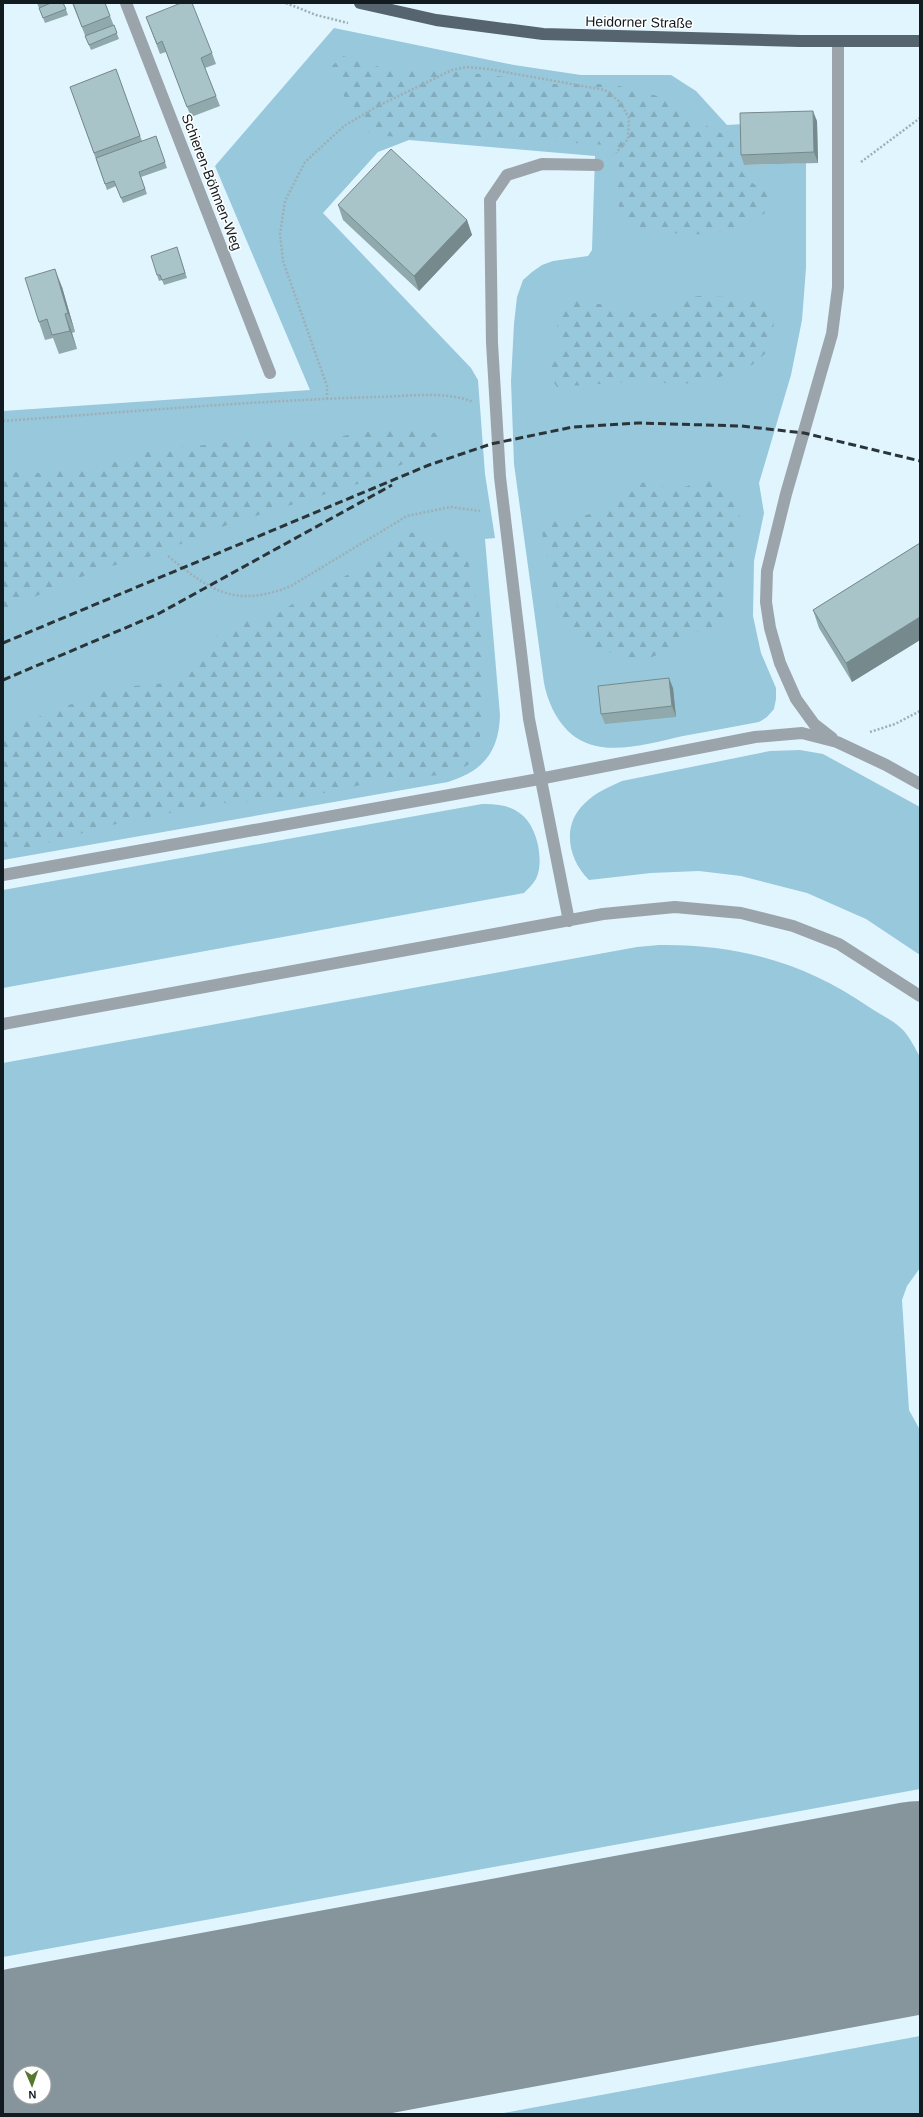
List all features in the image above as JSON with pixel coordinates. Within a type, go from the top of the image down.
[{"type":"main road","name":"Heidorner Straße","points":[[360,3],[436,20],[543,34],[838,41],[920,41]]},
{"type":"street","name":"Schieren-Böhmen-Weg","points":[[126,3],[270,373]]},
{"type":"street","points":[[837,742],[814,724],[796,699],[780,663],[770,628],[766,602],[767,571],[786,494],[832,334],[838,287],[838,41]]},
{"type":"street","points":[[569,921],[528,719],[500,477],[492,343],[490,200],[507,175],[542,164],[598,165]]},
{"type":"street","points":[[3,875],[539,779],[754,737],[802,733],[837,742],[886,765],[920,784]]},
{"type":"street","points":[[3,1024],[603,914],[675,907],[741,913],[793,926],[839,944],[920,996]]},
{"type":"path","points":[[327,399],[327,386],[283,261],[280,234],[285,201],[305,162],[344,126],[378,106],[452,70],[467,67],[488,69],[605,90],[620,102],[629,118],[628,139],[616,153],[598,165]]},
{"type":"path","points":[[838,172],[862,162],[920,118]]},
{"type":"path","points":[[3,421],[327,399],[446,396],[466,399],[496,413]]},
{"type":"path","points":[[168,556],[220,591],[235,596],[255,597],[271,594],[292,586],[407,516],[450,507],[470,508],[489,513],[506,526]]},
{"type":"path","points":[[837,742],[896,724],[920,711]]},
{"type":"green space","points":[[334,28],[514,65],[581,75],[671,75],[696,91],[727,125],[743,124],[745,165],[806,163],[806,268],[802,320],[791,375],[759,483],[764,513],[754,561],[753,616],[761,653],[776,688],[774,709],[767,717],[759,722],[649,744],[612,748],[600,747],[580,740],[559,720],[549,702],[544,683],[514,464],[511,381],[514,324],[517,297],[523,280],[542,265],[553,261],[588,256],[592,250],[595,156],[409,140],[378,152],[323,213],[471,368],[478,380],[485,474],[495,538],[485,539],[500,715],[499,728],[492,750],[480,766],[471,772],[448,782],[3,860],[3,411],[310,390],[215,166]]},
{"type":"green space","points":[[343,56],[393,71],[440,70],[492,75],[548,84],[612,84],[665,98],[710,128],[736,140],[740,167],[743,173],[752,183],[770,194],[769,211],[736,227],[715,233],[682,234],[630,226],[614,197],[621,170],[607,145],[492,138],[413,138],[372,135],[364,129],[338,86],[332,66]]},
{"type":"green space","points":[[699,296],[756,298],[774,323],[768,351],[752,365],[706,382],[678,384],[640,381],[557,387],[550,376],[548,359],[559,346],[556,310],[574,300],[631,309],[646,315],[665,311],[679,299]]},
{"type":"green space","points":[[389,428],[416,429],[440,434],[436,445],[418,457],[364,482],[227,525],[146,558],[103,568],[3,610],[3,472],[43,473],[102,466],[157,449],[260,438],[291,437],[319,440]]},
{"type":"green space","points":[[709,478],[723,483],[735,495],[741,522],[735,564],[724,586],[727,607],[719,632],[697,632],[670,650],[639,662],[597,648],[572,636],[565,625],[553,594],[551,570],[543,544],[542,526],[555,520],[572,519],[611,508],[623,492],[639,483],[653,483],[672,489],[689,486]]},
{"type":"green space","points":[[410,532],[447,541],[468,561],[486,647],[486,686],[482,726],[477,751],[468,765],[449,774],[379,781],[315,795],[272,801],[223,803],[127,821],[17,851],[3,851],[3,731],[112,688],[166,683],[190,669],[217,636],[236,623],[255,618],[273,617],[294,603],[321,591],[381,554],[389,545]]},
{"type":"green space","points":[[800,750],[823,754],[920,807],[920,955],[866,919],[807,893],[741,876],[699,871],[651,873],[589,880],[576,862],[570,842],[570,831],[573,821],[577,812],[585,803],[607,788],[622,781],[770,751]]},
{"type":"green space","points":[[482,804],[493,804],[511,808],[519,812],[531,825],[538,845],[540,858],[538,875],[532,885],[524,893],[3,988],[3,890]]},
{"type":"green space","points":[[659,945],[715,948],[742,952],[794,967],[820,978],[844,991],[902,1029],[912,1042],[920,1057],[920,1268],[907,1286],[902,1300],[909,1410],[920,1430],[920,1789],[3,1957],[3,1063],[637,947]]},
{"type":"green space","points":[[920,2036],[920,2114],[498,2114]]},
{"type":"building","points":[[51,3],[63,3],[66,9],[43,18],[39,8]]},
{"type":"building","points":[[73,3],[105,3],[110,16],[82,27]]},
{"type":"building","points":[[181,3],[192,3],[212,53],[201,58],[216,96],[187,107],[162,41],[157,44],[146,17]]},
{"type":"building","points":[[114,25],[117,33],[89,45],[85,36]]},
{"type":"building","points":[[116,69],[140,136],[94,153],[70,87]]},
{"type":"building","points":[[813,111],[814,152],[741,155],[740,113]]},
{"type":"building","points":[[156,136],[165,162],[139,172],[145,189],[121,198],[114,181],[105,184],[96,158]]},
{"type":"building","points":[[391,149],[467,220],[414,276],[338,205]]},
{"type":"building","points":[[177,247],[185,273],[162,280],[160,275],[157,275],[151,256]]},
{"type":"building","points":[[55,269],[68,313],[65,314],[70,331],[52,335],[47,319],[39,322],[25,278]]},
{"type":"building","points":[[920,543],[920,617],[846,663],[813,610]]},
{"type":"building","points":[[669,678],[672,706],[601,714],[598,686]]},
{"type":"taxiway","points":[[179,2045],[192,2114]]},
{"type":"runway","points":[[52,2069],[920,1907]]},
{"type":"railway","points":[[3,643],[429,465],[491,444],[573,427],[638,423],[741,426],[804,433],[920,461]]},
{"type":"railway","points":[[3,680],[158,614],[392,485]]}]
